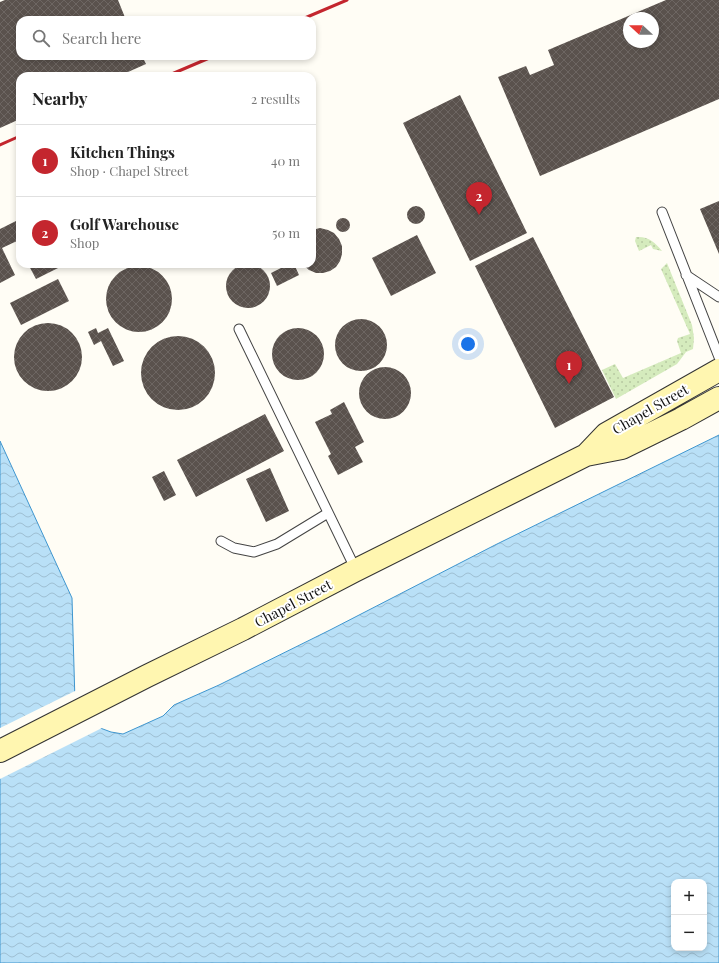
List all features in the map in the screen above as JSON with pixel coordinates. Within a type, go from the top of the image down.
[{"type":"main road","name":"Chapel Street","points":[[586,455],[606,434],[719,370]]},
{"type":"main road","name":"Chapel Street","points":[[0,751],[586,455],[622,448],[681,419],[719,398]]},
{"type":"lane","points":[[662,212],[719,357]]},
{"type":"lane","points":[[686,275],[719,297]]},
{"type":"lane","points":[[238,329],[356,570]]},
{"type":"lane","points":[[221,541],[234,548],[254,552],[277,544],[328,513]]},
{"type":"green space","points":[[636,237],[651,240],[662,251],[653,249],[651,245],[639,251],[635,241]]},
{"type":"green space","points":[[667,263],[692,325],[694,338],[693,349],[686,352],[677,364],[616,399],[602,370],[615,364],[623,378],[681,353],[677,341],[678,338],[690,334],[661,269]]},
{"type":"water","points":[[719,435],[719,963],[0,963],[0,441],[72,598],[75,702],[92,725],[111,732],[123,734],[163,716],[174,705],[219,685],[495,545]]},
{"type":"pier","points":[[77,690],[77,702],[93,723],[104,727],[0,779],[0,728]]},
{"type":"building","points":[[5,0],[118,0],[124,16],[16,16],[16,60],[144,60],[146,64],[128,72],[16,72],[16,121],[0,128],[0,2]]},
{"type":"building","points":[[666,0],[719,0],[719,99],[540,176],[498,77],[526,66],[530,75],[554,65],[548,50],[623,18],[623,48],[659,48],[659,12],[638,12]]},
{"type":"building","points":[[460,95],[527,233],[470,261],[403,123]]},
{"type":"building","points":[[719,201],[719,254],[700,209]]},
{"type":"building","points":[[416,206],[422,209],[425,215],[422,221],[416,224],[410,221],[407,215],[410,209]]},
{"type":"building","points":[[340,218],[346,218],[350,222],[350,228],[346,232],[340,232],[336,228],[336,222]]},
{"type":"building","points":[[16,221],[16,241],[2,248],[15,275],[0,283],[0,229]]},
{"type":"building","points":[[320,228],[334,233],[342,246],[340,261],[336,267],[323,273],[316,273],[307,268],[316,268],[316,229]]},
{"type":"building","points":[[417,235],[436,273],[391,296],[372,258]]},
{"type":"building","points":[[533,237],[614,397],[555,428],[475,266]]},
{"type":"building","points":[[30,268],[58,268],[36,279]]},
{"type":"building","points":[[130,268],[148,268],[157,272],[166,281],[171,293],[171,305],[162,322],[151,329],[139,332],[127,329],[116,322],[109,311],[106,299],[112,281],[121,272]]},
{"type":"building","points":[[236,268],[260,268],[264,270],[270,282],[270,290],[264,302],[252,308],[244,308],[232,302],[226,290],[226,282],[232,270]]},
{"type":"building","points":[[281,268],[296,268],[299,275],[277,286],[271,273]]},
{"type":"building","points":[[58,279],[69,301],[21,325],[10,303]]},
{"type":"building","points":[[361,319],[375,323],[383,331],[387,345],[383,359],[375,367],[361,371],[347,367],[339,359],[335,345],[339,331],[347,323]]},
{"type":"building","points":[[41,323],[55,323],[67,329],[76,338],[82,350],[80,370],[72,381],[61,389],[55,391],[41,391],[35,389],[24,381],[16,370],[14,364],[14,350],[16,344],[24,333],[35,325]]},
{"type":"building","points":[[96,328],[98,333],[108,328],[124,361],[113,366],[101,341],[94,345],[88,332]]},
{"type":"building","points":[[298,328],[308,330],[316,336],[322,344],[324,354],[322,364],[316,372],[308,378],[298,380],[288,378],[280,372],[274,364],[272,354],[274,344],[280,336],[288,330]]},
{"type":"building","points":[[178,336],[192,339],[204,347],[212,359],[215,373],[212,387],[204,399],[192,407],[178,410],[164,407],[152,399],[144,387],[141,373],[144,359],[152,347],[164,339]]},
{"type":"building","points":[[385,367],[395,369],[403,375],[409,383],[411,393],[409,403],[403,411],[395,417],[385,419],[375,417],[367,411],[361,403],[359,393],[361,383],[367,375],[375,369]]},
{"type":"building","points":[[344,402],[364,442],[355,447],[363,462],[338,475],[328,456],[331,454],[315,422],[332,414],[330,410]]},
{"type":"building","points":[[265,414],[284,451],[196,497],[177,460]]},
{"type":"building","points":[[270,468],[289,511],[266,522],[246,479]]},
{"type":"building","points":[[164,471],[176,495],[164,501],[152,477]]},
{"type":"railway","points":[[309,16],[347,0]]},
{"type":"railway","points":[[176,72],[205,60]]},
{"type":"railway","points":[[0,145],[16,138]]},
{"type":"place","name":"Golf Warehouse","points":[[479,215]]},
{"type":"place","name":"Kitchen Things","points":[[569,384]]}]
